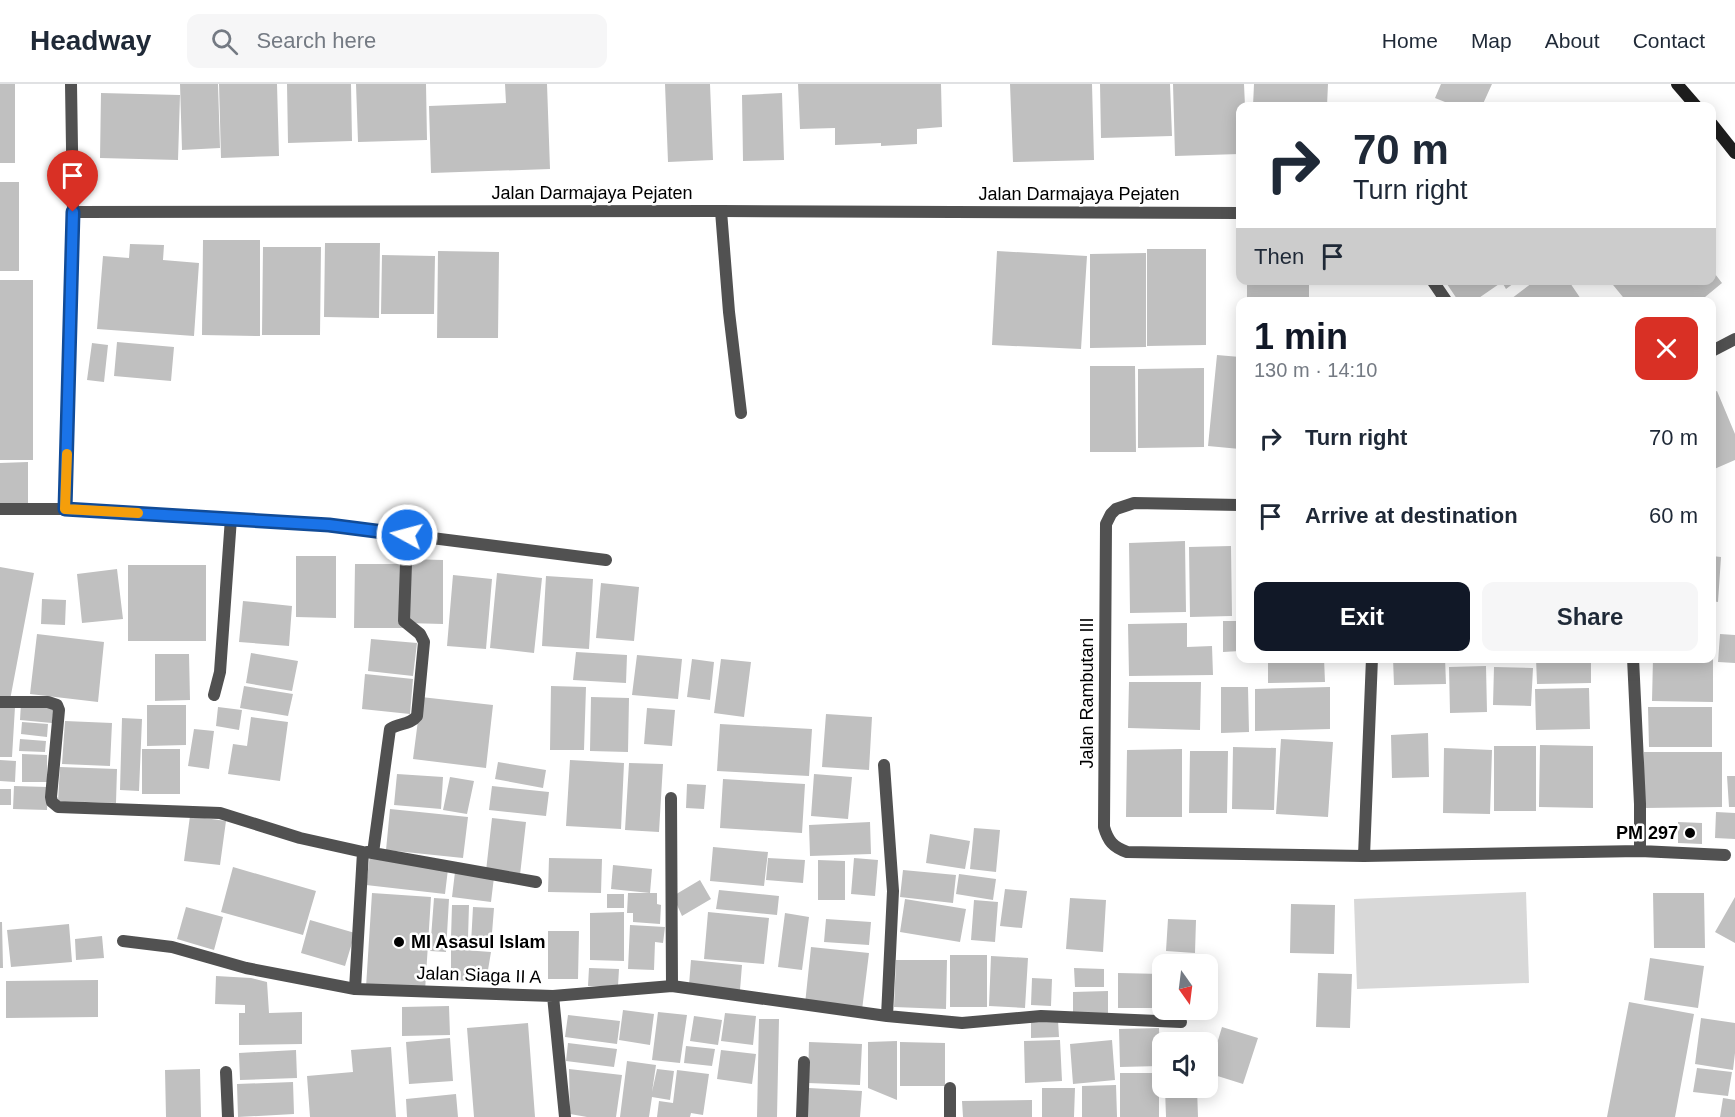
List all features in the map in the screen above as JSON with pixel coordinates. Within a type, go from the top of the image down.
[{"type":"main road","points":[[1677,84],[1693,102]]},
{"type":"main road","points":[[1716,129],[1735,153]]},
{"type":"street","points":[[65,509],[73,212],[71,84]]},
{"type":"street","points":[[721,211],[729,312],[741,413]]},
{"type":"street","name":"Jalan Darmajaya Pejaten","points":[[73,212],[1236,213]]},
{"type":"street","points":[[1716,349],[1735,339]]},
{"type":"street","name":"Jalan Rambutan III","points":[[1236,505],[1134,503],[1116,509],[1107,524],[1104,827],[1107,837],[1118,849],[1127,852],[1364,856]]},
{"type":"street","points":[[0,509],[65,509],[329,525],[606,560]]},
{"type":"street","points":[[214,695],[220,672],[231,518]]},
{"type":"street","points":[[355,989],[368,852],[390,729],[396,725],[409,723],[417,716],[424,642],[420,634],[404,621],[407,535]]},
{"type":"street","points":[[1372,663],[1364,856],[1640,851],[1725,855]]},
{"type":"street","points":[[1633,663],[1640,851]]},
{"type":"street","points":[[0,702],[48,702],[57,705],[59,710],[51,797],[52,802],[58,807],[220,813],[300,838],[536,882]]},
{"type":"street","points":[[884,765],[893,891],[887,1016]]},
{"type":"street","points":[[671,798],[672,986]]},
{"type":"street","name":"Jalan Siaga II A","points":[[123,941],[172,947],[246,968],[355,989],[553,996],[565,1117]]},
{"type":"street","points":[[553,996],[672,986],[887,1016],[962,1023],[1041,1016],[1181,1022]]},
{"type":"street","points":[[802,1117],[804,1062]]},
{"type":"street","points":[[226,1072],[228,1117]]},
{"type":"street","points":[[950,1088],[950,1117]]},
{"type":"shaded area","points":[[1526,892],[1529,983],[1357,989],[1354,899]]},
{"type":"building","points":[[0,84],[15,84],[15,163],[0,163]]},
{"type":"building","points":[[180,84],[218,84],[220,148],[182,150]]},
{"type":"building","points":[[219,84],[277,84],[279,156],[221,158]]},
{"type":"building","points":[[287,84],[351,84],[352,141],[288,143]]},
{"type":"building","points":[[356,84],[426,84],[427,140],[358,142]]},
{"type":"building","points":[[505,84],[547,84],[550,169],[431,173],[429,106],[506,103]]},
{"type":"building","points":[[665,84],[710,84],[713,160],[668,162]]},
{"type":"building","points":[[798,84],[941,84],[942,127],[917,129],[917,144],[835,145],[835,128],[800,129]]},
{"type":"building","points":[[1010,84],[1092,84],[1094,160],[1013,162]]},
{"type":"building","points":[[1100,84],[1170,84],[1172,136],[1101,138]]},
{"type":"building","points":[[1173,84],[1244,84],[1245,102],[1236,102],[1236,154],[1175,156]]},
{"type":"building","points":[[1254,84],[1328,84],[1327,102],[1253,102]]},
{"type":"building","points":[[1441,84],[1492,84],[1484,102],[1445,102],[1435,98]]},
{"type":"building","points":[[101,93],[180,95],[178,160],[100,158]]},
{"type":"building","points":[[782,93],[784,160],[743,161],[742,95]]},
{"type":"building","points":[[0,182],[19,182],[19,271],[0,271]]},
{"type":"building","points":[[203,240],[260,240],[260,336],[202,335]]},
{"type":"building","points":[[325,243],[380,243],[379,318],[324,317]]},
{"type":"building","points":[[130,244],[164,245],[163,260],[199,263],[194,336],[97,329],[103,256],[129,258]]},
{"type":"building","points":[[263,247],[321,247],[320,335],[262,335]]},
{"type":"building","points":[[1147,249],[1206,249],[1206,345],[1147,346]]},
{"type":"building","points":[[438,251],[499,252],[498,338],[437,338]]},
{"type":"building","points":[[997,251],[1087,256],[1081,349],[992,345]]},
{"type":"building","points":[[1146,253],[1146,347],[1090,348],[1090,254]]},
{"type":"building","points":[[382,255],[435,256],[434,314],[381,314]]},
{"type":"building","points":[[1716,275],[1722,283],[1705,297],[1623,297],[1613,285],[1716,285]]},
{"type":"building","points":[[0,280],[33,280],[33,460],[0,460]]},
{"type":"building","points":[[1247,285],[1309,285],[1309,297],[1247,297]]},
{"type":"building","points":[[1448,285],[1498,285],[1480,297],[1456,297]]},
{"type":"building","points":[[1529,285],[1571,285],[1580,297],[1514,297]]},
{"type":"building","points":[[117,342],[174,347],[171,381],[114,376]]},
{"type":"building","points":[[92,343],[108,345],[104,382],[87,380]]},
{"type":"building","points":[[1217,355],[1236,357],[1236,449],[1208,446]]},
{"type":"building","points":[[1090,366],[1135,366],[1136,452],[1090,452]]},
{"type":"building","points":[[1204,368],[1204,447],[1138,448],[1138,369]]},
{"type":"building","points":[[1716,391],[1735,434],[1735,460],[1716,468]]},
{"type":"building","points":[[28,462],[28,507],[0,508],[0,463]]},
{"type":"building","points":[[1185,541],[1186,612],[1130,613],[1129,543]]},
{"type":"building","points":[[1231,546],[1232,616],[1190,617],[1189,547]]},
{"type":"building","points":[[296,556],[336,556],[336,618],[296,617]]},
{"type":"building","points":[[1716,556],[1721,557],[1718,602],[1716,602]]},
{"type":"building","points":[[407,559],[443,560],[443,624],[406,623]]},
{"type":"building","points":[[355,564],[403,564],[403,628],[354,628]]},
{"type":"building","points":[[128,565],[206,565],[206,641],[128,641]]},
{"type":"building","points":[[0,567],[34,573],[10,700],[0,698]]},
{"type":"building","points":[[117,569],[123,619],[82,623],[77,574]]},
{"type":"building","points":[[497,573],[542,578],[534,653],[490,648]]},
{"type":"building","points":[[453,575],[492,579],[486,649],[447,646]]},
{"type":"building","points":[[546,576],[593,579],[589,649],[542,646]]},
{"type":"building","points":[[601,583],[639,587],[634,641],[596,638]]},
{"type":"building","points":[[42,599],[66,600],[65,625],[41,624]]},
{"type":"building","points":[[243,601],[292,606],[289,646],[239,642]]},
{"type":"building","points":[[1223,621],[1236,621],[1236,651],[1223,652]]},
{"type":"building","points":[[1187,623],[1187,647],[1212,646],[1213,675],[1129,676],[1128,624]]},
{"type":"building","points":[[37,634],[104,642],[98,702],[30,694]]},
{"type":"building","points":[[1720,634],[1735,635],[1735,663],[1718,662]]},
{"type":"building","points":[[371,639],[417,643],[413,676],[368,671]]},
{"type":"building","points":[[576,652],[627,655],[626,683],[573,680]]},
{"type":"building","points":[[251,653],[298,661],[292,691],[246,683]]},
{"type":"building","points":[[155,654],[189,654],[190,700],[155,701]]},
{"type":"building","points":[[637,655],[682,659],[678,699],[632,695]]},
{"type":"building","points":[[692,659],[714,662],[710,700],[687,697]]},
{"type":"building","points":[[721,659],[751,662],[744,717],[714,713]]},
{"type":"building","points":[[1268,663],[1324,663],[1325,682],[1268,683]]},
{"type":"building","points":[[1393,663],[1445,663],[1446,684],[1394,685]]},
{"type":"building","points":[[1536,663],[1591,663],[1591,683],[1537,684]]},
{"type":"building","points":[[1653,663],[1713,663],[1713,702],[1652,701]]},
{"type":"building","points":[[1486,666],[1487,712],[1450,713],[1449,667]]},
{"type":"building","points":[[1494,667],[1533,668],[1531,706],[1493,705]]},
{"type":"building","points":[[365,674],[413,679],[410,714],[362,709]]},
{"type":"building","points":[[1129,682],[1201,682],[1200,730],[1128,728]]},
{"type":"building","points":[[244,686],[293,694],[288,716],[240,708]]},
{"type":"building","points":[[551,686],[586,687],[584,750],[550,750]]},
{"type":"building","points":[[1221,687],[1248,687],[1249,732],[1221,733]]},
{"type":"building","points":[[1330,687],[1330,729],[1255,731],[1255,689]]},
{"type":"building","points":[[1589,688],[1590,729],[1536,730],[1535,689]]},
{"type":"building","points":[[421,697],[493,705],[486,768],[413,759]]},
{"type":"building","points":[[591,697],[629,698],[628,752],[590,751]]},
{"type":"building","points":[[21,703],[54,706],[52,723],[20,720]]},
{"type":"building","points":[[147,705],[186,705],[186,745],[147,746]]},
{"type":"building","points":[[0,706],[15,707],[12,757],[0,757]]},
{"type":"building","points":[[218,707],[242,710],[239,730],[216,726]]},
{"type":"building","points":[[1648,707],[1712,707],[1712,747],[1649,747]]},
{"type":"building","points":[[647,708],[675,710],[672,746],[644,744]]},
{"type":"building","points":[[826,714],[872,717],[869,770],[822,767]]},
{"type":"building","points":[[251,717],[288,722],[280,781],[228,774],[233,744],[247,746]]},
{"type":"building","points":[[122,718],[142,719],[139,791],[120,790]]},
{"type":"building","points":[[65,721],[112,723],[110,766],[62,764]]},
{"type":"building","points":[[22,722],[48,724],[47,737],[21,734]]},
{"type":"building","points":[[720,724],[812,729],[809,776],[717,771]]},
{"type":"building","points":[[194,729],[214,731],[209,769],[188,766]]},
{"type":"building","points":[[1428,733],[1429,777],[1392,778],[1391,735]]},
{"type":"building","points":[[20,739],[46,741],[45,752],[19,751]]},
{"type":"building","points":[[1281,739],[1333,742],[1328,817],[1276,814]]},
{"type":"building","points":[[1540,745],[1593,746],[1593,808],[1539,807]]},
{"type":"building","points":[[1494,746],[1536,746],[1536,811],[1494,811]]},
{"type":"building","points":[[1233,747],[1276,748],[1274,810],[1232,809]]},
{"type":"building","points":[[1444,748],[1492,750],[1490,814],[1443,813]]},
{"type":"building","points":[[142,749],[180,749],[180,794],[142,794]]},
{"type":"building","points":[[1182,749],[1182,817],[1126,817],[1127,750]]},
{"type":"building","points":[[1190,751],[1228,751],[1227,813],[1189,813]]},
{"type":"building","points":[[1644,752],[1722,752],[1722,807],[1644,808]]},
{"type":"building","points":[[22,754],[47,755],[47,782],[22,782]]},
{"type":"building","points":[[0,760],[16,761],[15,782],[0,781]]},
{"type":"building","points":[[570,760],[624,763],[621,829],[566,826]]},
{"type":"building","points":[[498,762],[546,770],[543,788],[495,779]]},
{"type":"building","points":[[629,763],[663,764],[659,832],[625,830]]},
{"type":"building","points":[[60,767],[117,769],[116,803],[58,801]]},
{"type":"building","points":[[397,774],[443,777],[441,809],[394,805]]},
{"type":"building","points":[[814,774],[852,777],[848,819],[811,816]]},
{"type":"building","points":[[1727,776],[1735,776],[1735,807],[1729,807]]},
{"type":"building","points":[[450,777],[474,781],[467,814],[443,810]]},
{"type":"building","points":[[723,779],[805,784],[802,833],[720,828]]},
{"type":"building","points":[[687,784],[706,785],[704,809],[686,808]]},
{"type":"building","points":[[14,786],[48,787],[47,810],[13,809]]},
{"type":"building","points":[[492,786],[549,792],[546,816],[489,810]]},
{"type":"building","points":[[0,789],[11,789],[11,805],[0,805]]},
{"type":"building","points":[[390,809],[468,817],[463,858],[386,850]]},
{"type":"building","points":[[1716,812],[1735,813],[1735,839],[1715,838]]},
{"type":"building","points":[[190,816],[226,821],[220,865],[184,861]]},
{"type":"building","points":[[492,818],[526,822],[520,875],[486,871]]},
{"type":"building","points":[[870,822],[871,854],[810,856],[809,825]]},
{"type":"building","name":"PM 297","points":[[1678,822],[1702,823],[1702,844],[1678,843]]},
{"type":"building","points":[[974,828],[1000,830],[996,872],[970,869]]},
{"type":"building","points":[[930,834],[970,841],[965,869],[926,863]]},
{"type":"building","points":[[713,847],[768,852],[764,886],[710,881]]},
{"type":"building","points":[[370,855],[448,869],[445,894],[366,885]]},
{"type":"building","points":[[549,858],[602,859],[601,893],[548,892]]},
{"type":"building","points":[[768,858],[805,860],[803,883],[766,880]]},
{"type":"building","points":[[854,858],[878,860],[875,896],[851,894]]},
{"type":"building","points":[[818,860],[845,861],[845,900],[818,900]]},
{"type":"building","points":[[613,865],[652,869],[650,893],[611,889]]},
{"type":"building","points":[[233,867],[316,891],[303,935],[221,912]]},
{"type":"building","points":[[903,870],[956,875],[953,903],[900,897]]},
{"type":"building","points":[[455,872],[494,877],[491,902],[452,897]]},
{"type":"building","points":[[959,874],[996,879],[993,900],[956,894]]},
{"type":"building","points":[[700,880],[711,899],[682,916],[673,896]]},
{"type":"building","points":[[1005,889],[1027,891],[1022,928],[1000,926]]},
{"type":"building","points":[[719,890],[779,896],[777,915],[716,909]]},
{"type":"building","name":"MI Asasul Islam","points":[[372,893],[431,897],[425,991],[366,987]]},
{"type":"building","points":[[628,893],[657,893],[657,904],[661,905],[660,924],[633,922],[633,913],[627,913]]},
{"type":"building","points":[[1653,893],[1704,893],[1705,948],[1654,948]]},
{"type":"building","points":[[607,894],[624,894],[624,908],[607,908]]},
{"type":"building","points":[[1735,897],[1735,943],[1715,932]]},
{"type":"building","points":[[434,898],[449,899],[446,952],[430,951]]},
{"type":"building","points":[[1070,898],[1106,900],[1103,952],[1066,949]]},
{"type":"building","points":[[905,899],[966,909],[960,942],[900,932]]},
{"type":"building","points":[[974,900],[998,902],[995,942],[971,940]]},
{"type":"building","points":[[1291,904],[1335,905],[1334,954],[1290,953]]},
{"type":"building","points":[[452,905],[469,905],[468,938],[451,938]]},
{"type":"building","points":[[186,907],[223,917],[214,950],[177,939]]},
{"type":"building","points":[[473,907],[494,908],[491,946],[471,944]]},
{"type":"building","points":[[624,912],[624,961],[590,960],[590,913]]},
{"type":"building","points":[[708,912],[769,918],[764,964],[704,959]]},
{"type":"building","points":[[785,913],[809,917],[802,970],[778,967]]},
{"type":"building","points":[[826,919],[871,922],[869,945],[824,942]]},
{"type":"building","points":[[1168,919],[1196,920],[1195,953],[1166,951]]},
{"type":"building","points":[[310,920],[355,933],[345,966],[301,953]]},
{"type":"building","points":[[0,922],[2,922],[3,968],[0,968]]},
{"type":"building","points":[[69,924],[72,962],[11,967],[7,930]]},
{"type":"building","points":[[630,925],[665,927],[663,943],[655,942],[654,970],[628,969]]},
{"type":"building","points":[[548,931],[579,931],[578,979],[548,979]]},
{"type":"building","points":[[102,936],[104,958],[76,960],[75,939]]},
{"type":"building","points":[[811,947],[869,953],[862,1010],[805,1004]]},
{"type":"building","points":[[451,949],[491,952],[486,982],[451,980]]},
{"type":"building","points":[[950,955],[987,955],[987,1007],[950,1007]]},
{"type":"building","points":[[991,956],[1028,958],[1025,1008],[989,1006]]},
{"type":"building","points":[[1650,958],[1704,966],[1698,1008],[1644,1000]]},
{"type":"building","points":[[691,960],[742,965],[740,990],[689,985]]},
{"type":"building","points":[[896,960],[947,960],[946,1009],[894,1007]]},
{"type":"building","points":[[589,968],[619,969],[618,986],[588,986]]},
{"type":"building","points":[[1074,968],[1104,969],[1104,987],[1075,987]]},
{"type":"building","points":[[1118,973],[1152,974],[1152,1008],[1118,1008]]},
{"type":"building","points":[[1318,973],[1352,974],[1350,1028],[1316,1027]]},
{"type":"building","points":[[216,976],[251,978],[267,982],[269,1013],[302,1012],[302,1044],[239,1045],[239,1013],[245,1013],[245,1005],[215,1004]]},
{"type":"building","points":[[1032,978],[1052,979],[1051,1006],[1031,1005]]},
{"type":"building","points":[[98,980],[98,1017],[6,1018],[6,981]]},
{"type":"building","points":[[1108,991],[1108,1013],[1073,1014],[1073,992]]},
{"type":"building","points":[[1629,1002],[1694,1014],[1675,1117],[1607,1117]]},
{"type":"building","points":[[449,1006],[450,1035],[402,1036],[402,1007]]},
{"type":"building","points":[[623,1010],[654,1014],[650,1045],[619,1040]]},
{"type":"building","points":[[658,1012],[687,1015],[680,1063],[652,1060]]},
{"type":"building","points":[[725,1013],[756,1016],[753,1045],[721,1041]]},
{"type":"building","points":[[568,1015],[620,1021],[617,1044],[565,1037]]},
{"type":"building","points":[[694,1016],[722,1020],[718,1045],[690,1041]]},
{"type":"building","points":[[1701,1018],[1735,1023],[1733,1070],[1695,1064]]},
{"type":"building","points":[[759,1019],[779,1019],[777,1117],[757,1117]]},
{"type":"building","points":[[1058,1020],[1059,1037],[1031,1038],[1031,1021]]},
{"type":"building","points":[[528,1023],[535,1117],[474,1117],[467,1028]]},
{"type":"building","points":[[1222,1027],[1258,1038],[1243,1084],[1218,1076],[1218,1040]]},
{"type":"building","points":[[1159,1028],[1159,1032],[1152,1032],[1152,1066],[1120,1067],[1119,1029]]},
{"type":"building","points":[[450,1038],[453,1081],[409,1084],[406,1042]]},
{"type":"building","points":[[1060,1040],[1062,1081],[1025,1083],[1024,1041]]},
{"type":"building","points":[[1112,1040],[1115,1080],[1073,1084],[1070,1044]]},
{"type":"building","points":[[897,1041],[897,1100],[868,1088],[868,1042]]},
{"type":"building","points":[[809,1042],[862,1044],[860,1085],[808,1083]]},
{"type":"building","points":[[900,1042],[945,1043],[945,1086],[900,1086]]},
{"type":"building","points":[[568,1043],[617,1049],[614,1067],[566,1061]]},
{"type":"building","points":[[686,1046],[715,1049],[712,1066],[684,1063]]},
{"type":"building","points":[[391,1047],[396,1117],[310,1117],[307,1076],[353,1072],[351,1050]]},
{"type":"building","points":[[296,1050],[297,1078],[240,1080],[239,1053]]},
{"type":"building","points":[[721,1050],[756,1054],[752,1084],[717,1079]]},
{"type":"building","points":[[627,1061],[656,1065],[652,1092],[657,1069],[674,1071],[670,1100],[652,1097],[649,1117],[620,1117]]},
{"type":"building","points":[[1697,1068],[1732,1072],[1728,1096],[1693,1092]]},
{"type":"building","points":[[200,1069],[201,1117],[166,1117],[165,1070]]},
{"type":"building","points":[[569,1069],[622,1075],[616,1117],[587,1117],[570,1114]]},
{"type":"building","points":[[677,1070],[709,1074],[703,1115],[691,1113],[690,1117],[657,1117],[659,1101],[673,1103]]},
{"type":"building","points":[[1120,1073],[1152,1073],[1152,1098],[1159,1098],[1159,1117],[1120,1117]]},
{"type":"building","points":[[293,1082],[294,1114],[238,1117],[237,1084]]},
{"type":"building","points":[[1116,1085],[1117,1117],[1082,1117],[1082,1086]]},
{"type":"building","points":[[809,1088],[862,1091],[860,1117],[807,1117]]},
{"type":"building","points":[[1042,1088],[1075,1088],[1074,1117],[1042,1117]]},
{"type":"building","points":[[456,1094],[458,1117],[407,1117],[406,1099]]},
{"type":"building","points":[[1165,1098],[1197,1098],[1198,1117],[1166,1117]]},
{"type":"building","points":[[1723,1098],[1735,1100],[1735,1117],[1720,1117]]},
{"type":"building","points":[[1032,1100],[1032,1117],[963,1117],[962,1101]]},
{"type":"slow traffic","points":[[67,454],[65,509],[138,513]]},
{"type":"place","name":"PM 297","points":[[1690,833]]},
{"type":"place","name":"MI Asasul Islam","points":[[399,942]]},
{"type":"route","points":[[73,212],[65,509],[329,525],[407,535]]}]
